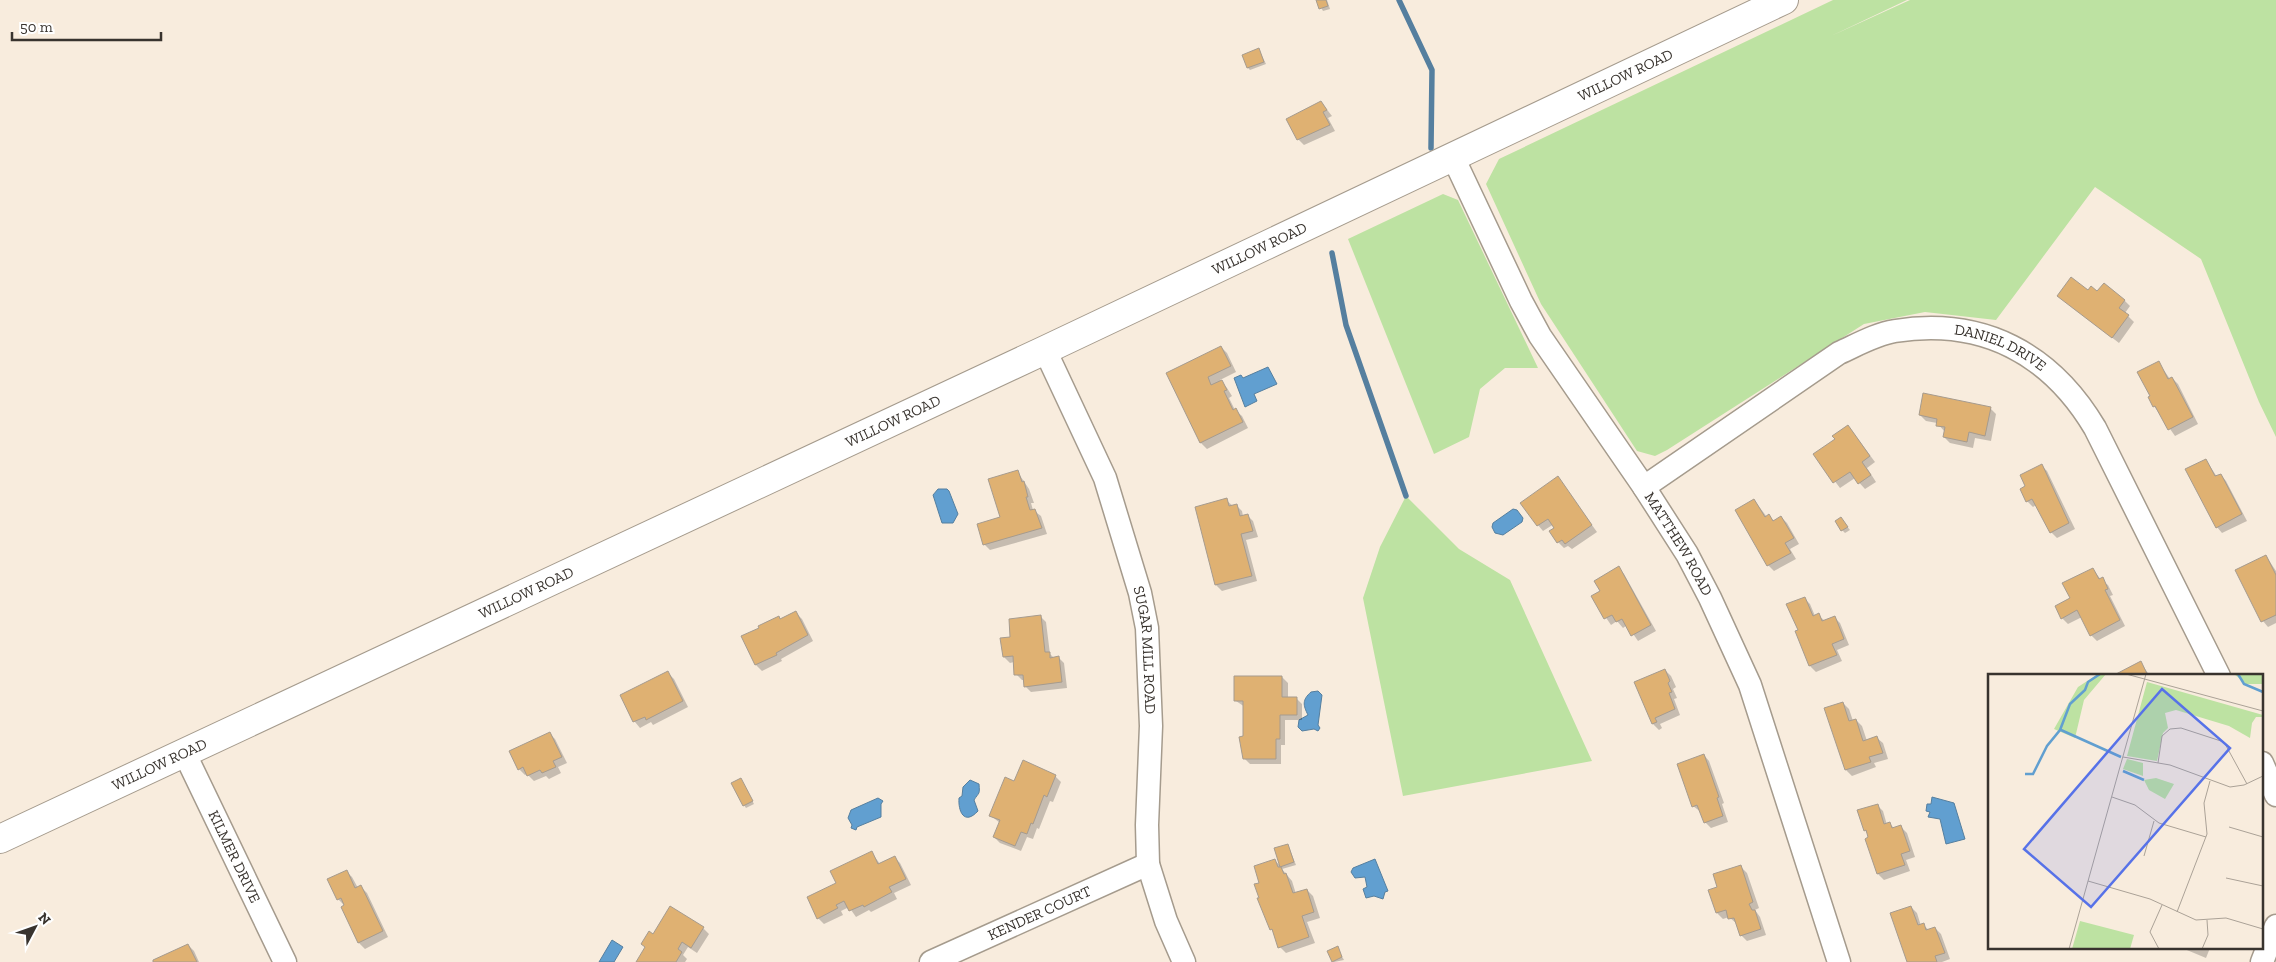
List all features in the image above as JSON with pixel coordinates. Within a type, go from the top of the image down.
[{"type":"street","name":"WILLOW ROAD","points":[[0,839],[1045,350],[1784,0]]},
{"type":"street","name":"MATTHEW ROAD","points":[[1454,157],[1521,301],[1540,336],[1644,487],[1687,554],[1710,598],[1750,686],[1839,962]]},
{"type":"street","name":"DANIEL DRIVE","points":[[1644,487],[1839,353],[1894,331],[1953,328],[1982,334],[2036,360],[2062,382],[2082,406],[2095,428],[2218,674]]},
{"type":"street","name":"SUGAR MILL ROAD","points":[[1045,350],[1105,478],[1140,593],[1147,628],[1151,726],[1147,825],[1148,864],[1166,922],[1184,962]]},
{"type":"street","name":"KILMER DRIVE","points":[[184,752],[285,962]]},
{"type":"street","points":[[2264,767],[2276,795]]},
{"type":"street","name":"KENDER COURT","points":[[931,962],[1148,864]]},
{"type":"street","points":[[2262,962],[2276,926]]},
{"type":"green space","points":[[1833,0],[1907,0],[1831,36],[1910,0],[2276,0],[2276,437],[2259,402],[2201,259],[2095,187],[1996,320],[1925,312],[1864,324],[1667,450],[1655,456],[1637,451],[1541,304],[1486,184],[1499,159]]},
{"type":"green space","points":[[1443,194],[1458,200],[1538,368],[1505,368],[1480,389],[1469,437],[1434,454],[1348,239]]},
{"type":"green space","points":[[1406,496],[1459,549],[1510,580],[1592,761],[1403,796],[1363,598],[1380,547]]},
{"type":"water","points":[[1268,367],[1277,384],[1254,394],[1257,401],[1245,407],[1234,378],[1241,375],[1243,378]]},
{"type":"water","points":[[938,489],[947,489],[949,491],[958,514],[953,523],[942,523],[933,495]]},
{"type":"water","points":[[1513,509],[1517,510],[1523,518],[1522,522],[1503,535],[1495,533],[1492,527],[1493,523]]},
{"type":"water","points":[[1318,691],[1322,695],[1318,725],[1320,728],[1318,731],[1314,729],[1302,731],[1298,727],[1299,720],[1308,715],[1304,705],[1305,700],[1311,692]]},
{"type":"water","points":[[970,780],[979,784],[979,792],[974,800],[978,811],[966,817],[961,812],[959,798],[962,796],[963,787]]},
{"type":"water","points":[[1932,797],[1954,803],[1965,839],[1946,844],[1940,819],[1928,817],[1930,812],[1926,811],[1927,804],[1931,804]]},
{"type":"water","points":[[878,798],[883,801],[881,804],[881,817],[857,827],[856,830],[851,828],[852,825],[848,818],[851,810]]},
{"type":"water","points":[[1375,859],[1388,891],[1385,892],[1383,899],[1374,896],[1366,898],[1363,889],[1367,887],[1365,877],[1355,878],[1351,872],[1353,868]]},
{"type":"water","points":[[612,940],[623,947],[614,962],[599,962]]},
{"type":"building","points":[[1316,0],[1326,0],[1328,6],[1319,9]]},
{"type":"building","points":[[1259,48],[1264,62],[1247,68],[1242,55]]},
{"type":"building","points":[[1321,101],[1327,110],[1323,112],[1330,125],[1297,140],[1286,119]]},
{"type":"building","points":[[2071,277],[2088,290],[2091,286],[2097,291],[2104,283],[2125,300],[2119,308],[2129,315],[2112,338],[2057,296]]},
{"type":"building","points":[[1221,346],[1231,366],[1208,377],[1211,385],[1222,380],[1227,390],[1224,391],[1233,410],[1236,408],[1243,422],[1200,443],[1166,373]]},
{"type":"building","points":[[2159,361],[2168,379],[2172,377],[2193,417],[2168,430],[2155,406],[2153,407],[2148,397],[2150,396],[2137,372]]},
{"type":"building","points":[[1923,393],[1991,407],[1985,436],[1969,432],[1967,442],[1943,437],[1945,427],[1936,426],[1937,419],[1919,415]]},
{"type":"building","points":[[1848,425],[1870,456],[1862,462],[1871,475],[1858,484],[1850,472],[1833,483],[1813,454],[1835,439],[1832,436]]},
{"type":"building","points":[[2206,459],[2215,476],[2221,474],[2242,514],[2216,528],[2185,469]]},
{"type":"building","points":[[2042,464],[2069,523],[2050,533],[2032,499],[2026,502],[2020,489],[2025,486],[2020,475]]},
{"type":"building","points":[[1018,470],[1022,482],[1024,481],[1030,510],[1035,509],[1042,528],[983,545],[977,524],[1000,517],[988,479]]},
{"type":"building","points":[[1558,476],[1592,525],[1565,544],[1562,540],[1557,543],[1549,531],[1554,528],[1548,519],[1537,526],[1520,503]]},
{"type":"building","points":[[1227,498],[1229,506],[1237,504],[1240,516],[1248,514],[1253,531],[1241,534],[1252,576],[1215,585],[1195,507]]},
{"type":"building","points":[[1754,499],[1765,517],[1769,514],[1773,521],[1781,516],[1794,538],[1785,543],[1791,553],[1767,566],[1735,510]]},
{"type":"building","points":[[1841,517],[1848,527],[1841,531],[1835,521]]},
{"type":"building","points":[[2266,555],[2276,575],[2276,615],[2261,622],[2235,570]]},
{"type":"building","points":[[1619,566],[1651,625],[1631,636],[1622,619],[1616,622],[1612,615],[1604,619],[1591,596],[1600,591],[1594,581]]},
{"type":"building","points":[[2093,568],[2099,579],[2103,577],[2108,589],[2105,590],[2120,620],[2090,636],[2077,610],[2061,619],[2055,606],[2070,598],[2062,583]]},
{"type":"building","points":[[1805,597],[1813,616],[1819,613],[1822,621],[1835,616],[1844,639],[1832,644],[1837,655],[1809,666],[1795,631],[1798,630],[1786,604]]},
{"type":"building","points":[[796,611],[808,635],[776,653],[777,655],[755,665],[741,636],[779,616],[780,619]]},
{"type":"building","points":[[1041,615],[1045,652],[1050,652],[1050,658],[1059,656],[1062,682],[1024,687],[1023,675],[1014,675],[1013,656],[1003,657],[1000,638],[1010,637],[1009,619]]},
{"type":"building","points":[[2141,661],[2147,674],[2116,674]]},
{"type":"building","points":[[1665,669],[1672,692],[1669,693],[1675,709],[1655,718],[1657,722],[1652,724],[1634,682]]},
{"type":"building","points":[[668,671],[683,701],[646,720],[645,717],[633,722],[620,695]]},
{"type":"building","points":[[1234,676],[1282,676],[1282,697],[1297,697],[1297,715],[1280,715],[1280,739],[1276,739],[1276,759],[1243,759],[1239,737],[1243,736],[1243,701],[1234,701]]},
{"type":"building","points":[[1843,702],[1849,721],[1856,719],[1863,741],[1877,736],[1883,753],[1869,757],[1871,762],[1845,770],[1824,708]]},
{"type":"building","points":[[550,732],[562,757],[553,761],[556,767],[542,773],[540,770],[527,776],[523,767],[518,770],[509,751]]},
{"type":"building","points":[[1704,754],[1719,797],[1717,798],[1723,816],[1704,823],[1697,805],[1692,807],[1677,764]]},
{"type":"building","points":[[1023,760],[1056,775],[1047,797],[1044,795],[1033,824],[1031,823],[1027,834],[1021,832],[1015,846],[993,837],[1000,820],[989,816],[1005,777],[1014,781]]},
{"type":"building","points":[[741,778],[753,801],[743,806],[731,783]]},
{"type":"building","points":[[1878,804],[1884,824],[1890,822],[1892,828],[1901,825],[1910,851],[1901,854],[1905,865],[1877,874],[1865,839],[1868,837],[1866,830],[1864,831],[1857,810]]},
{"type":"building","points":[[1288,844],[1294,862],[1280,867],[1274,848]]},
{"type":"building","points":[[872,851],[878,864],[895,856],[906,879],[889,887],[892,892],[864,907],[863,905],[849,911],[844,901],[836,905],[838,908],[817,919],[807,897],[836,883],[830,871]]},
{"type":"building","points":[[1275,859],[1278,867],[1281,867],[1284,874],[1286,873],[1293,893],[1307,889],[1314,912],[1302,916],[1309,937],[1278,948],[1272,929],[1270,930],[1257,898],[1259,898],[1254,884],[1259,883],[1254,866]]},
{"type":"building","points":[[1741,865],[1753,902],[1749,904],[1752,910],[1755,910],[1761,929],[1740,936],[1734,918],[1728,919],[1726,910],[1716,913],[1708,890],[1717,887],[1713,874]]},
{"type":"building","points":[[347,870],[355,888],[361,885],[383,931],[358,943],[341,907],[344,905],[341,898],[337,900],[327,879]]},
{"type":"building","points":[[670,906],[704,927],[691,948],[682,942],[678,949],[682,952],[676,962],[636,962],[645,947],[641,944],[649,931],[653,934]]},
{"type":"building","points":[[1911,906],[1918,925],[1924,923],[1926,930],[1935,927],[1945,953],[1935,956],[1937,962],[1907,962],[1890,913]]},
{"type":"building","points":[[188,944],[197,962],[153,962],[153,960]]},
{"type":"building","points":[[1338,946],[1342,957],[1332,962],[1327,951]]},
{"type":"waterway","points":[[1399,0],[1432,70],[1431,148]]},
{"type":"waterway","points":[[1332,253],[1346,325],[1406,496]]}]
